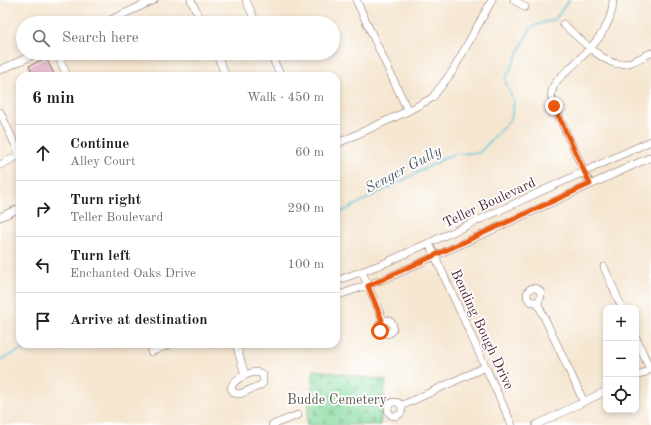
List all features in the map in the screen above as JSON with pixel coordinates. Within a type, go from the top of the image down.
[{"type":"street","points":[[119,16],[154,0]]},
{"type":"street","points":[[191,0],[199,16]]},
{"type":"street","points":[[246,0],[253,16]]},
{"type":"street","points":[[356,0],[408,111]]},
{"type":"street","points":[[340,142],[408,111],[432,98],[445,83],[492,0]]},
{"type":"street","points":[[514,0],[525,7]]},
{"type":"street","points":[[590,184],[554,106],[551,94],[555,82],[590,49],[602,34],[613,8],[613,0]]},
{"type":"street","points":[[563,24],[590,49],[609,62],[619,64],[627,63],[651,53]]},
{"type":"street","points":[[0,70],[22,60]]},
{"type":"street","points":[[59,60],[65,72]]},
{"type":"street","points":[[219,60],[224,72]]},
{"type":"street","points":[[273,60],[279,72]]},
{"type":"street","points":[[0,112],[16,146]]},
{"type":"street","name":"Teller Boulevard","points":[[340,280],[362,272],[429,243],[651,141]]},
{"type":"street","points":[[0,165],[16,157]]},
{"type":"street","name":"Teller Boulevard","points":[[340,295],[368,286],[651,157]]},
{"type":"street","points":[[0,217],[16,210]]},
{"type":"street","name":"Bending Bough Drive","points":[[429,243],[512,425]]},
{"type":"street","points":[[604,267],[621,305]]},
{"type":"street","points":[[362,272],[382,320]]},
{"type":"street","points":[[537,302],[584,402]]},
{"type":"street","points":[[637,341],[651,369],[639,375]]},
{"type":"street","points":[[150,352],[160,348]]},
{"type":"street","points":[[237,348],[245,375]]},
{"type":"street","points":[[401,406],[485,367]]},
{"type":"street","points":[[536,425],[603,393]]},
{"type":"street","points":[[272,425],[298,415]]},
{"type":"green space","name":"Budde Cemetery","points":[[314,370],[386,380],[380,425],[306,425]]},
{"type":"building","points":[[42,60],[47,60],[53,72],[32,72],[29,66]]},
{"type":"waterway","name":"Senger Gully","points":[[340,213],[453,154],[479,153],[511,119],[514,103],[505,80],[531,27],[555,19],[569,0]]},
{"type":"waterway","name":"Senger Gully","points":[[0,360],[26,348]]},
{"type":"route","points":[[380,331],[378,326],[382,320],[368,286],[590,184],[554,106]]}]
